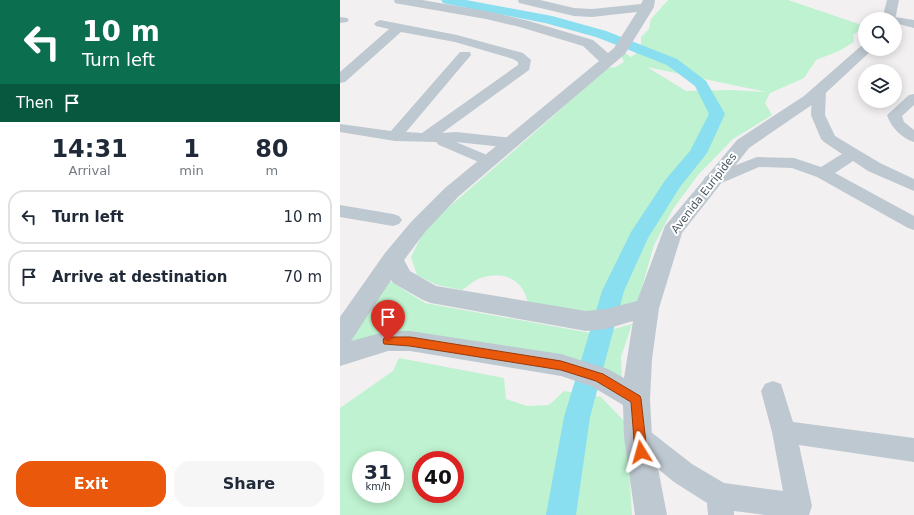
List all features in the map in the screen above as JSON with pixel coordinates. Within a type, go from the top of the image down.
[{"type":"street","points":[[400,0],[486,15],[524,24],[588,43],[608,61]]},
{"type":"street","points":[[524,0],[574,12],[592,13],[648,3]]},
{"type":"street","points":[[890,12],[893,0]]},
{"type":"street","points":[[340,340],[392,259],[418,227],[447,197],[488,161],[512,143],[620,51],[648,3]]},
{"type":"street","points":[[524,24],[528,15],[537,9],[551,6]]},
{"type":"street","points":[[486,15],[506,10],[509,7]]},
{"type":"street","points":[[902,21],[914,24]]},
{"type":"street","points":[[380,24],[397,29],[457,39],[518,56],[525,60],[524,67],[431,138]]},
{"type":"street","points":[[340,79],[397,29]]},
{"type":"street","points":[[902,31],[914,33]]},
{"type":"street","points":[[395,136],[465,55]]},
{"type":"street","name":"Avenida Euripides","points":[[651,515],[638,437],[636,399],[647,308],[672,231],[711,181],[743,144],[819,92],[858,56]]},
{"type":"street","points":[[819,92],[818,114],[829,139],[874,167],[914,186]]},
{"type":"street","points":[[914,98],[894,115],[897,124],[914,137]]},
{"type":"street","points":[[340,128],[395,136],[431,138],[456,137],[512,143]]},
{"type":"street","points":[[431,138],[488,161]]},
{"type":"street","points":[[823,173],[853,154]]},
{"type":"street","points":[[711,181],[757,162],[794,163],[823,173],[914,224]]},
{"type":"street","points":[[340,211],[393,220]]},
{"type":"street","points":[[392,259],[401,277],[431,294],[596,320],[647,308]]},
{"type":"street","points":[[340,340],[410,341],[563,366],[599,377],[636,399]]},
{"type":"street","points":[[638,437],[720,505],[799,506],[784,432],[773,391]]},
{"type":"street","points":[[784,432],[914,450]]},
{"type":"green space","points":[[668,0],[788,0],[858,24],[858,31],[853,35],[854,42],[839,51],[816,60],[804,78],[770,93],[765,103],[772,115],[733,139],[698,175],[673,209],[654,245],[638,301],[599,314],[528,303],[522,288],[517,282],[504,276],[497,275],[481,278],[462,290],[437,285],[417,275],[411,257],[426,227],[607,68],[616,67],[624,62],[621,56],[625,53],[631,57],[641,50],[641,37],[649,29],[651,19]],"holes":[[[647,67],[766,92],[732,90],[686,91]]]},
{"type":"green space","points":[[388,280],[425,303],[596,334],[632,324],[621,357],[622,383],[395,337],[345,347]]},
{"type":"green space","points":[[399,358],[504,378],[506,399],[527,406],[549,405],[564,391],[601,397],[626,423],[632,515],[340,515],[340,408],[393,371]]},
{"type":"waterway","points":[[447,0],[547,19],[601,34],[672,62],[701,84],[717,114],[698,153],[673,183],[638,237],[613,291],[577,417],[561,515]]},
{"type":"route","points":[[388,341],[410,341],[561,366],[599,377],[636,399],[638,437],[641,452]]}]
